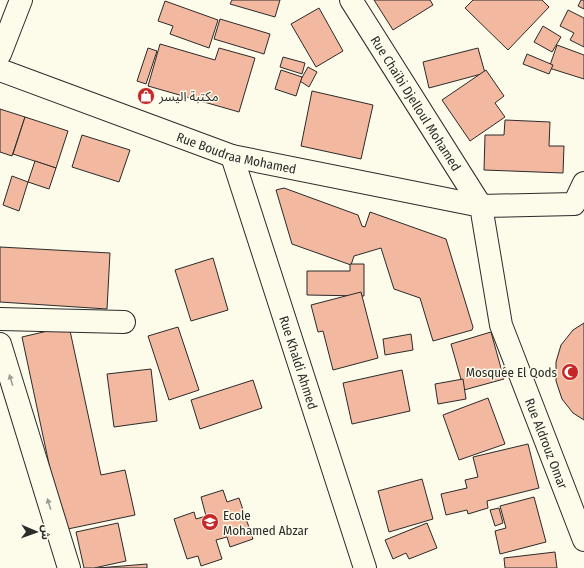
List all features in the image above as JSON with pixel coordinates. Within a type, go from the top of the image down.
[{"type":"street","points":[[0,54],[21,0]]},
{"type":"street","name":"Rue Chaïbi Djelloul Mohamed","points":[[352,0],[481,206]]},
{"type":"street","name":"Rue Boudraa Mohamed","points":[[0,70],[232,156],[481,206],[579,204]]},
{"type":"street","name":"Rue Khaldi Ahmed","points":[[232,156],[365,568]]},
{"type":"street","points":[[579,204],[584,183]]},
{"type":"street","name":"Rue Aldrouz Omar","points":[[481,206],[501,325],[584,540]]},
{"type":"street","points":[[0,319],[124,322]]},
{"type":"street","points":[[0,344],[69,568]]},
{"type":"building","points":[[232,0],[280,0],[275,17],[230,4]]},
{"type":"building","points":[[374,0],[430,0],[433,5],[393,30]]},
{"type":"building","points":[[473,0],[542,0],[549,7],[508,50],[465,8]]},
{"type":"building","points":[[581,0],[584,0],[584,9],[578,6]]},
{"type":"building","points":[[165,1],[218,20],[209,48],[170,34],[173,26],[158,21]]},
{"type":"building","points":[[319,8],[343,51],[316,67],[291,24]]},
{"type":"building","points":[[568,10],[584,18],[584,47],[570,40],[574,33],[560,26]]},
{"type":"building","points":[[220,19],[270,34],[264,54],[214,39]]},
{"type":"building","points":[[543,26],[561,37],[552,52],[534,42]]},
{"type":"building","points":[[160,44],[215,60],[219,48],[255,58],[239,112],[148,86]]},
{"type":"building","points":[[557,45],[584,55],[584,79],[549,68]]},
{"type":"building","points":[[148,48],[157,51],[146,84],[137,81]]},
{"type":"building","points":[[478,48],[485,73],[429,88],[423,62]]},
{"type":"building","points":[[527,54],[553,65],[549,74],[523,64]]},
{"type":"building","points":[[283,57],[305,63],[302,74],[280,67]]},
{"type":"building","points":[[308,67],[317,72],[309,87],[300,81]]},
{"type":"building","points":[[281,70],[302,77],[296,96],[275,89]]},
{"type":"building","points":[[486,70],[504,96],[495,103],[505,117],[470,141],[442,100]]},
{"type":"building","points":[[312,91],[373,105],[361,159],[301,146]]},
{"type":"building","points":[[0,109],[25,117],[12,156],[0,152]]},
{"type":"building","points":[[25,117],[68,131],[56,168],[13,154]]},
{"type":"building","points":[[505,120],[550,122],[549,146],[564,146],[563,173],[484,170],[485,135],[504,135]]},
{"type":"building","points":[[82,135],[130,150],[119,182],[72,167]]},
{"type":"building","points":[[35,161],[56,168],[49,189],[28,182]]},
{"type":"building","points":[[12,176],[28,182],[19,211],[3,205]]},
{"type":"building","points":[[284,188],[358,215],[362,226],[365,227],[370,212],[446,239],[473,327],[472,330],[433,341],[420,298],[394,289],[381,248],[354,256],[351,265],[292,244],[276,190]]},
{"type":"building","points":[[0,247],[110,253],[107,309],[0,302]]},
{"type":"building","points":[[213,258],[228,310],[191,321],[175,270]]},
{"type":"building","points":[[350,264],[364,264],[364,296],[307,295],[307,271],[350,271]]},
{"type":"building","points":[[361,292],[378,358],[333,370],[323,331],[318,332],[311,305]]},
{"type":"building","name":"Mosquée El Qods","points":[[584,323],[584,420],[573,413],[562,399],[556,381],[556,362],[561,345],[573,330]]},
{"type":"building","points":[[69,326],[101,475],[125,470],[135,515],[63,530],[22,337]]},
{"type":"building","points":[[178,327],[199,390],[169,400],[148,336]]},
{"type":"building","points":[[491,332],[504,379],[464,390],[451,344]]},
{"type":"building","points":[[411,334],[413,350],[385,355],[383,339]]},
{"type":"building","points":[[151,369],[157,421],[114,427],[107,374]]},
{"type":"building","points":[[402,370],[410,411],[352,424],[343,383]]},
{"type":"building","points":[[463,379],[466,399],[438,404],[435,384]]},
{"type":"building","points":[[253,380],[262,408],[200,429],[191,400]]},
{"type":"building","points":[[488,398],[505,444],[459,460],[443,415]]},
{"type":"building","points":[[528,444],[539,488],[487,501],[488,508],[468,514],[467,510],[446,515],[441,494],[467,488],[465,480],[478,477],[473,457]]},
{"type":"building","points":[[422,479],[433,519],[389,532],[378,491]]},
{"type":"building","points":[[223,490],[227,502],[239,498],[253,539],[230,547],[227,537],[216,540],[222,559],[201,566],[198,556],[187,559],[174,519],[194,512],[196,519],[206,516],[201,497]]},
{"type":"building","points":[[534,497],[546,542],[500,554],[495,531],[506,528],[500,506]]},
{"type":"building","points":[[499,508],[503,523],[495,526],[490,510]]},
{"type":"building","points":[[118,523],[126,561],[94,568],[84,568],[76,532]]},
{"type":"building","points":[[427,523],[437,548],[409,559],[406,553],[393,559],[385,540]]},
{"type":"building","points":[[555,552],[557,568],[505,568],[504,558]]},
{"type":"building","points":[[147,564],[147,568],[98,568]]},
{"type":"place","name":"مكتبة اليسر","points":[[146,96]]},
{"type":"place","name":"Mosquée El Qods","points":[[570,372]]},
{"type":"place","name":"Ecole Mohamed Abzar","points":[[210,522]]}]
